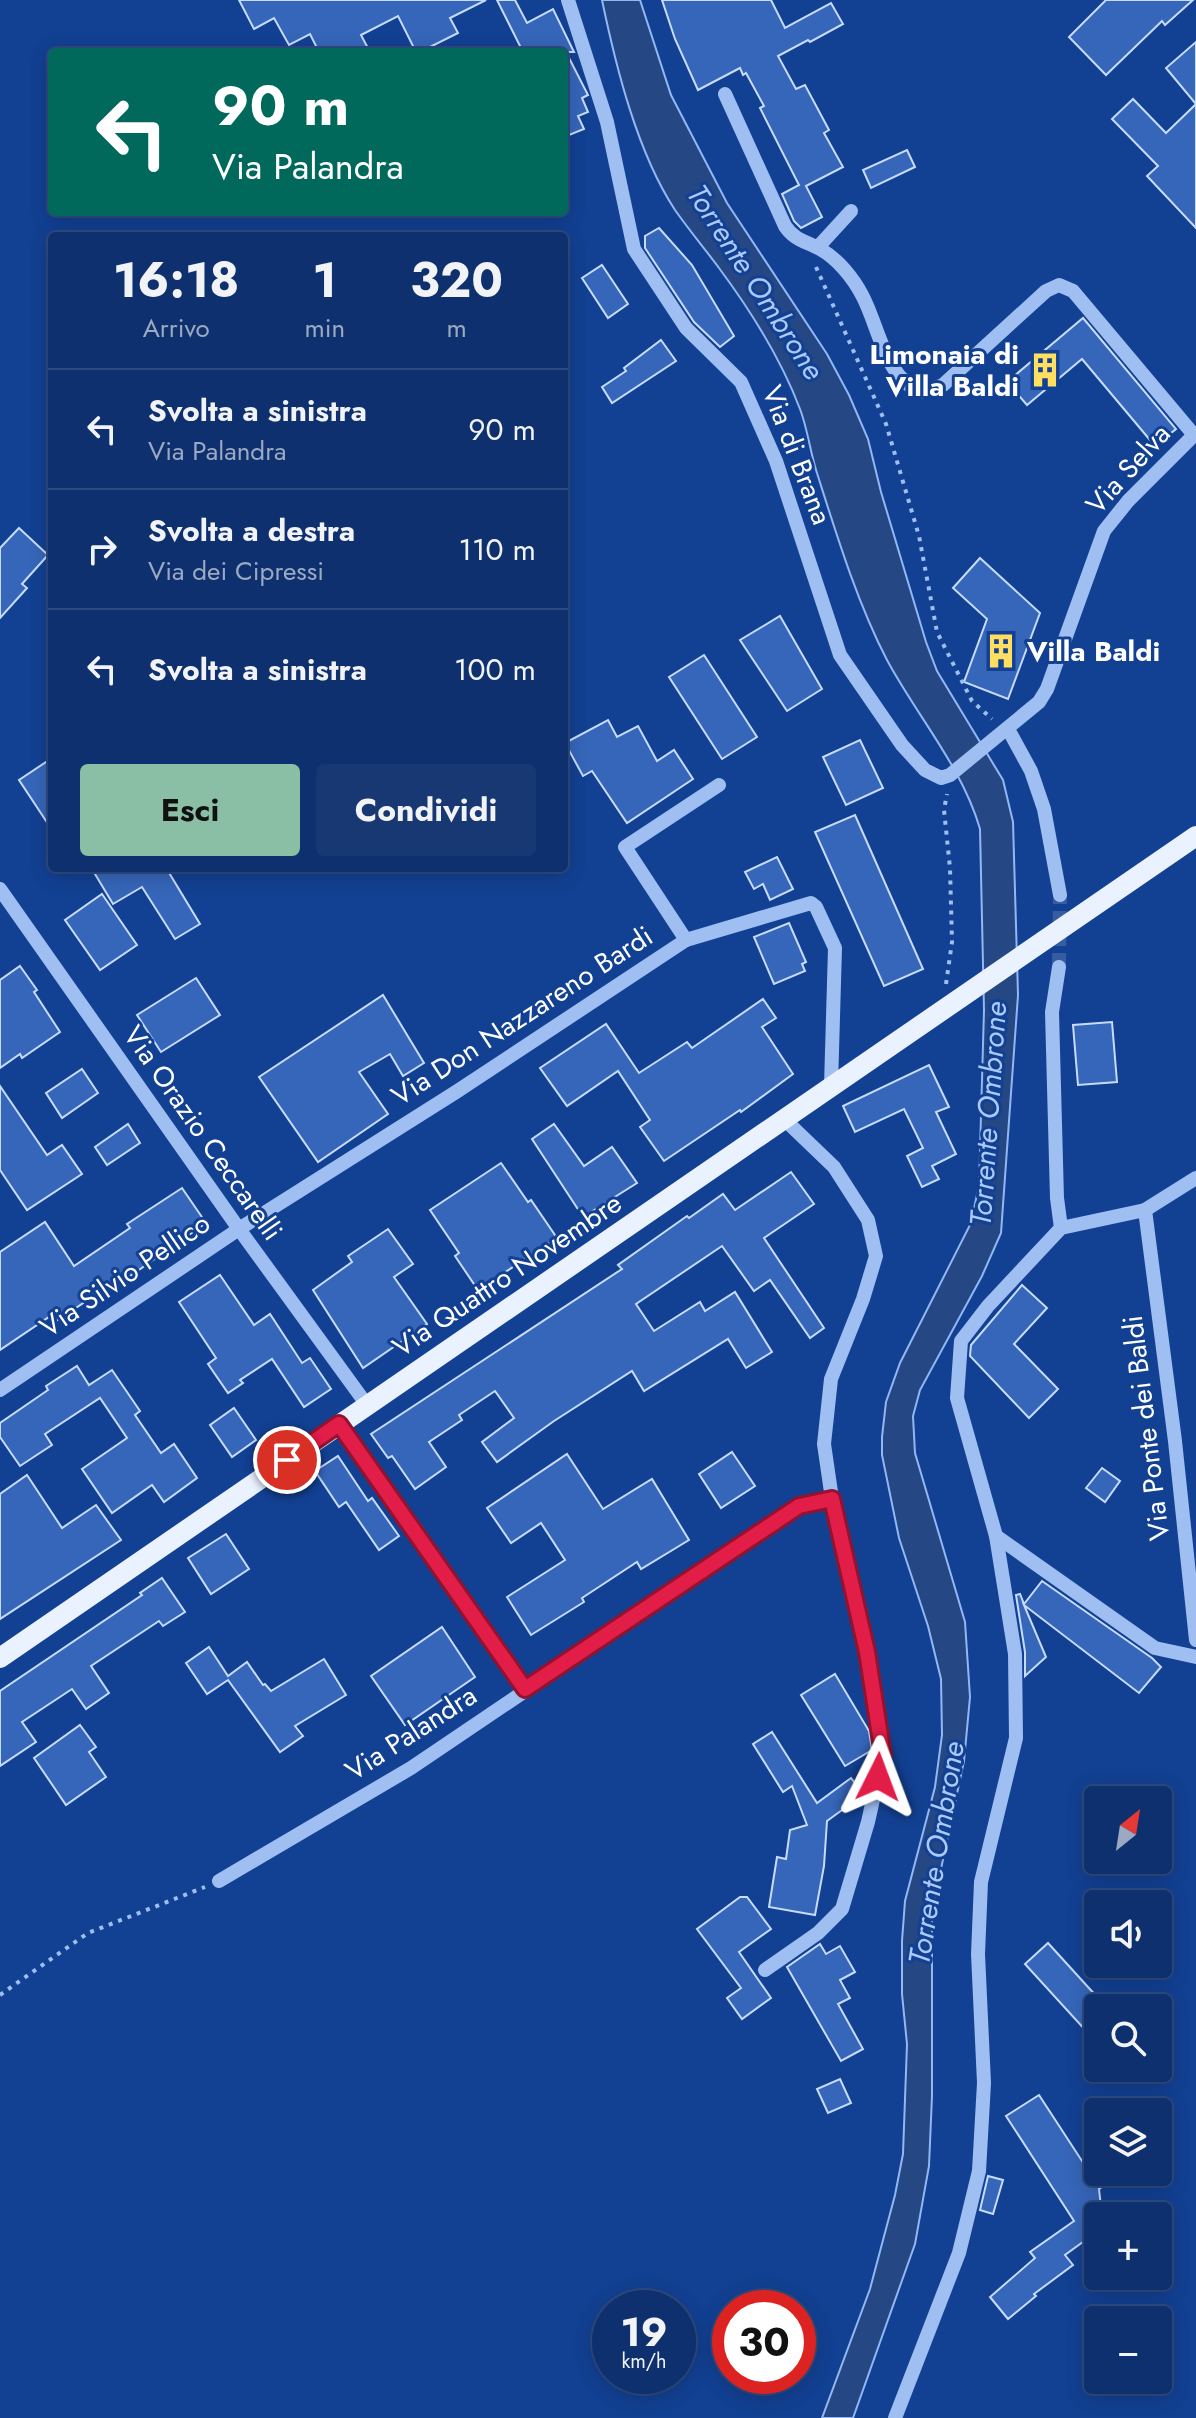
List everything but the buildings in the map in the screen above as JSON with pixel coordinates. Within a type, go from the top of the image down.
[{"type":"main road","name":"Via Quattro Novembre","points":[[0,1658],[1196,836]]},
{"type":"street","name":"Via di Brana","points":[[568,0],[607,122],[634,249],[686,328],[741,382],[776,461],[840,655],[910,754],[934,775],[941,778],[950,775]]},
{"type":"street","points":[[725,94],[785,226],[796,239],[837,262],[852,280],[862,295],[895,369],[908,385],[916,390],[932,391],[943,385],[1046,291],[1059,285],[1073,291],[1195,434]]},
{"type":"street","points":[[811,245],[851,211]]},
{"type":"street","name":"Via Selva","points":[[950,775],[1039,702],[1047,689],[1104,531],[1128,501],[1195,434]]},
{"type":"street","points":[[1003,734],[1031,771],[1044,809],[1060,895]]},
{"type":"street","name":"Via Don Nazzareno Bardi","points":[[239,1229],[456,1092],[686,940],[625,847],[719,785]]},
{"type":"street","name":"Via Orazio Ceccarelli","points":[[0,889],[367,1405]]},
{"type":"street","points":[[686,940],[811,903],[816,907],[835,948],[831,1086]]},
{"type":"street","points":[[1059,967],[1052,1012],[1057,1198],[1061,1228]]},
{"type":"street","points":[[765,1970],[818,1933],[842,1909],[868,1822],[883,1755],[867,1652],[832,1499],[824,1444],[831,1379],[863,1299],[876,1256],[868,1220],[834,1167],[784,1119]]},
{"type":"street","points":[[895,2418],[959,2253],[979,2171],[984,2083],[978,1954],[981,1882],[1016,1738],[1015,1654],[996,1536],[957,1398],[961,1341],[988,1306],[1061,1228],[1145,1210],[1196,1178]]},
{"type":"street","name":"Via Ponte dei Baldi","points":[[1145,1210],[1175,1441],[1196,1640]]},
{"type":"street","name":"Via Silvio Pellico","points":[[0,1390],[239,1229]]},
{"type":"street","points":[[339,1424],[525,1689]]},
{"type":"street","name":"Via Palandra","points":[[219,1881],[411,1768],[799,1506],[832,1499]]},
{"type":"street","points":[[996,1536],[1155,1648],[1196,1657]]},
{"type":"path","points":[[811,245],[886,424],[919,536],[937,632],[972,701],[1003,734]]},
{"type":"path","points":[[947,1007],[946,976],[952,942],[952,917],[944,810],[950,775]]},
{"type":"path","points":[[0,1995],[88,1933],[219,1881]]},
{"type":"water","name":"Torrente Ombrone","points":[[602,0],[640,0],[671,95],[727,203],[827,354],[849,395],[868,439],[881,492],[937,671],[1003,780],[1013,822],[1018,995],[1001,1233],[982,1276],[920,1390],[913,1416],[915,1453],[965,1622],[970,1697],[964,1761],[932,1911],[929,2166],[915,2244],[853,2418],[822,2418],[870,2289],[903,2154],[907,2044],[902,1994],[905,1901],[935,1787],[942,1735],[941,1679],[928,1626],[899,1538],[882,1455],[882,1437],[886,1402],[900,1363],[971,1223],[979,1185],[984,1010],[980,829],[951,763],[899,681],[866,615],[832,521],[803,417],[784,372],[742,301],[675,210],[650,162],[621,81]]},
{"type":"tunnel","points":[[1059,967],[1060,895]]},
{"type":"place","name":"Limonaia di Villa Baldi","points":[[1045,370]]},
{"type":"place","name":"Villa Baldi","points":[[1001,651]]},
{"type":"route","points":[[287,1460],[339,1424],[525,1689],[799,1506],[832,1499],[867,1652],[883,1755],[878,1777]]}]
